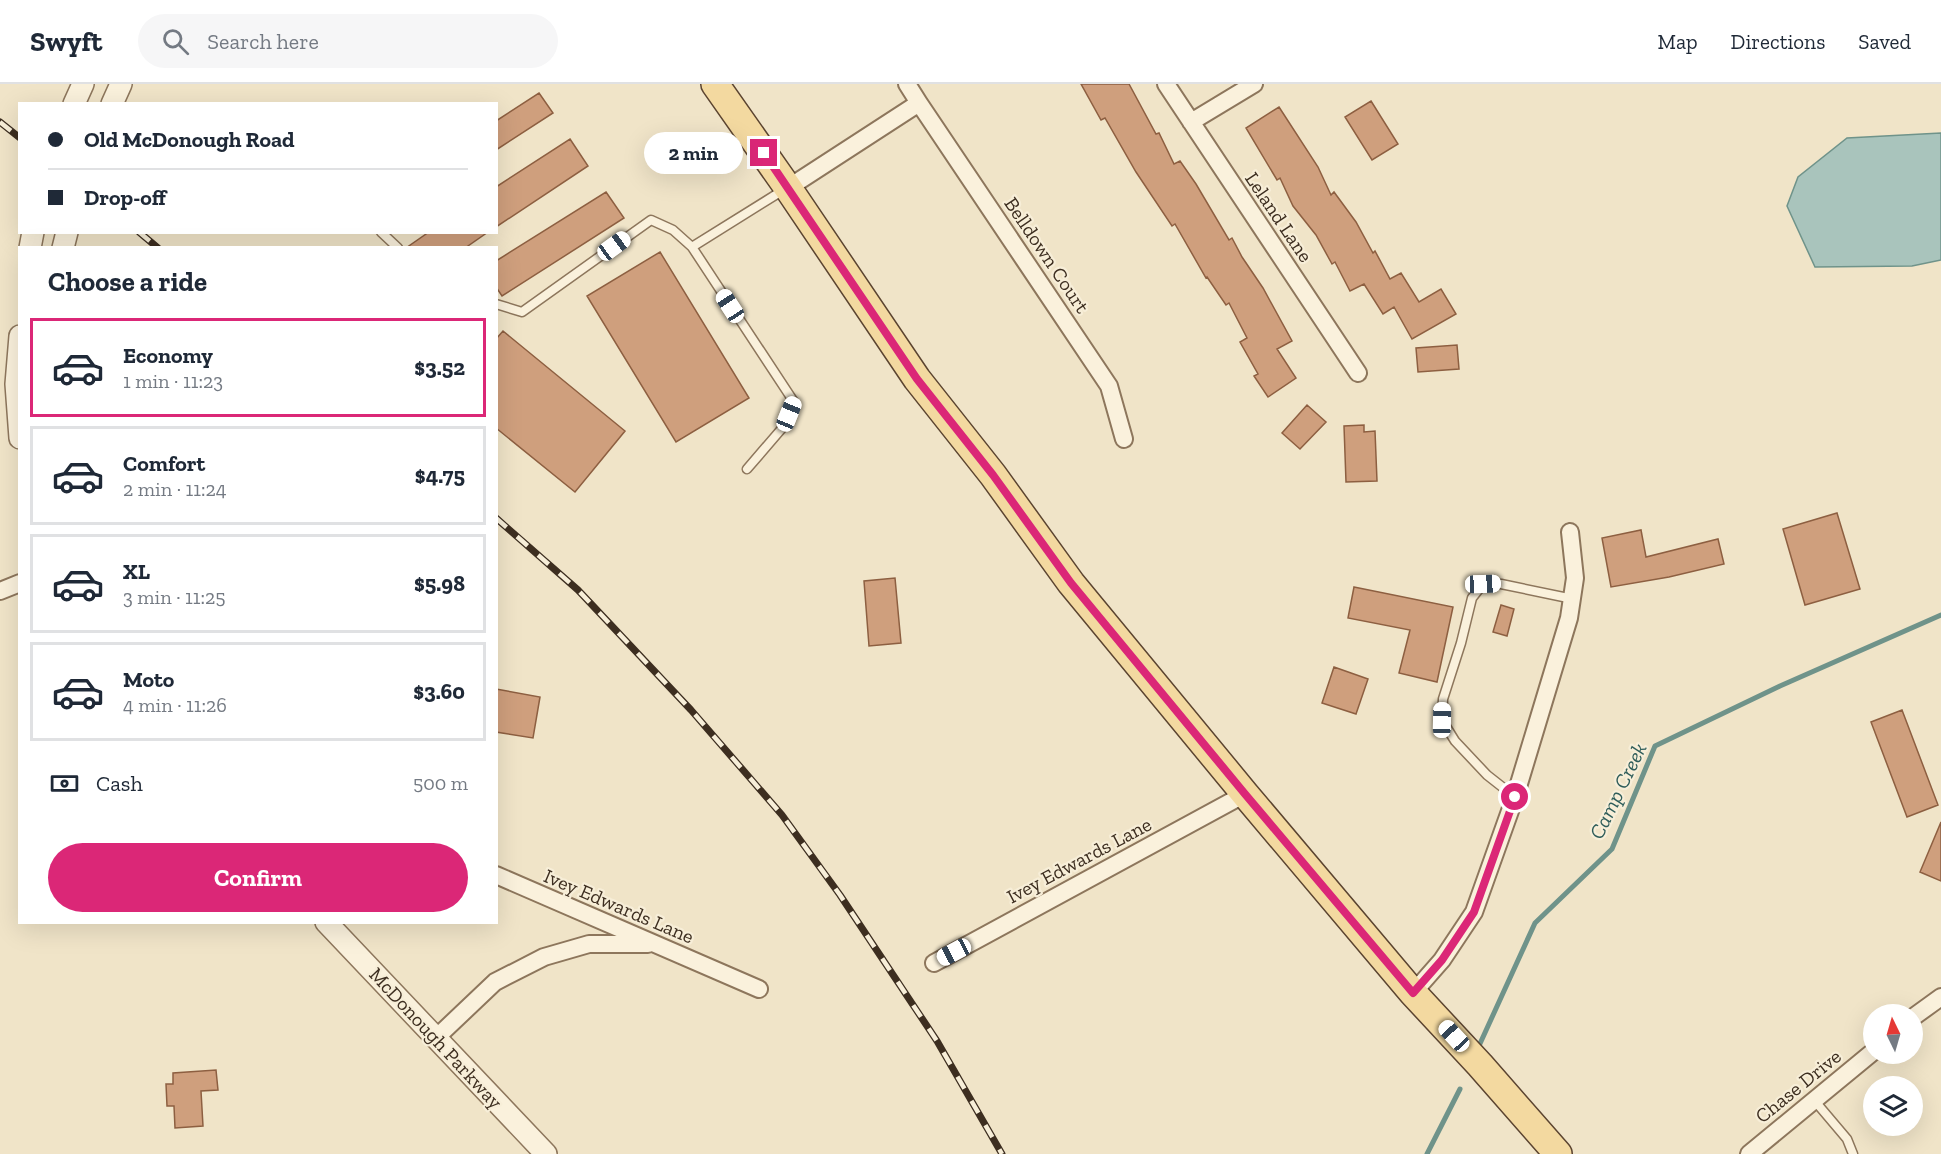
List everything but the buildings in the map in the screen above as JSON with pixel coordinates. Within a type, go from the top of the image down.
[{"type":"main road","points":[[715,84],[917,379],[993,475],[1071,583],[1413,993],[1558,1154]]},
{"type":"street","points":[[113,102],[120,84]]},
{"type":"street","name":"Belldown Court","points":[[906,84],[1110,386],[1124,439]]},
{"type":"street","name":"Leland Lane","points":[[1166,84],[1358,373]]},
{"type":"street","points":[[1191,122],[1254,84]]},
{"type":"street","points":[[788,188],[918,103]]},
{"type":"street","points":[[18,360],[16,384],[18,411]]},
{"type":"street","points":[[1413,993],[1442,960],[1474,912],[1515,797],[1569,618],[1575,578],[1570,531]]},
{"type":"street","points":[[0,591],[18,584]]},
{"type":"street","name":"Ivey Edwards Lane","points":[[933,963],[1245,794]]},
{"type":"street","name":"Ivey Edwards Lane","points":[[498,876],[759,989]]},
{"type":"street","name":"McDonough Parkway","points":[[328,924],[546,1154]]},
{"type":"street","points":[[436,1038],[495,982],[544,957],[589,944],[655,944]]},
{"type":"street","points":[[1923,1010],[1941,997]]},
{"type":"street","name":"Chase Drive","points":[[1749,1154],[1863,1060]]},
{"type":"lane","points":[[692,248],[788,188]]},
{"type":"lane","points":[[498,305],[522,312],[651,220],[673,230],[692,248],[794,402],[784,426],[747,469]]},
{"type":"lane","points":[[383,234],[396,246]]},
{"type":"lane","points":[[1515,797],[1487,775],[1455,741],[1442,720],[1443,699],[1461,643],[1472,598],[1483,584],[1501,584],[1572,599]]},
{"type":"lane","points":[[1814,1100],[1847,1139],[1850,1153]]},
{"type":"water","points":[[1941,133],[1941,260],[1912,266],[1815,267],[1787,206],[1798,177],[1847,138]]},
{"type":"waterway","name":"Camp Creek","points":[[1478,1048],[1535,923],[1612,849],[1655,746],[1780,686],[1941,615]]},
{"type":"waterway","name":"Camp Creek","points":[[1427,1154],[1460,1089]]},
{"type":"railway","points":[[0,122],[18,136]]},
{"type":"railway","points":[[141,234],[156,246]]},
{"type":"railway","points":[[498,520],[578,590],[691,710],[782,815],[840,895],[937,1041],[1002,1154]]},
{"type":"route","points":[[764,153],[917,379],[993,475],[1071,583],[1413,993],[1442,960],[1474,912],[1515,797]]}]
